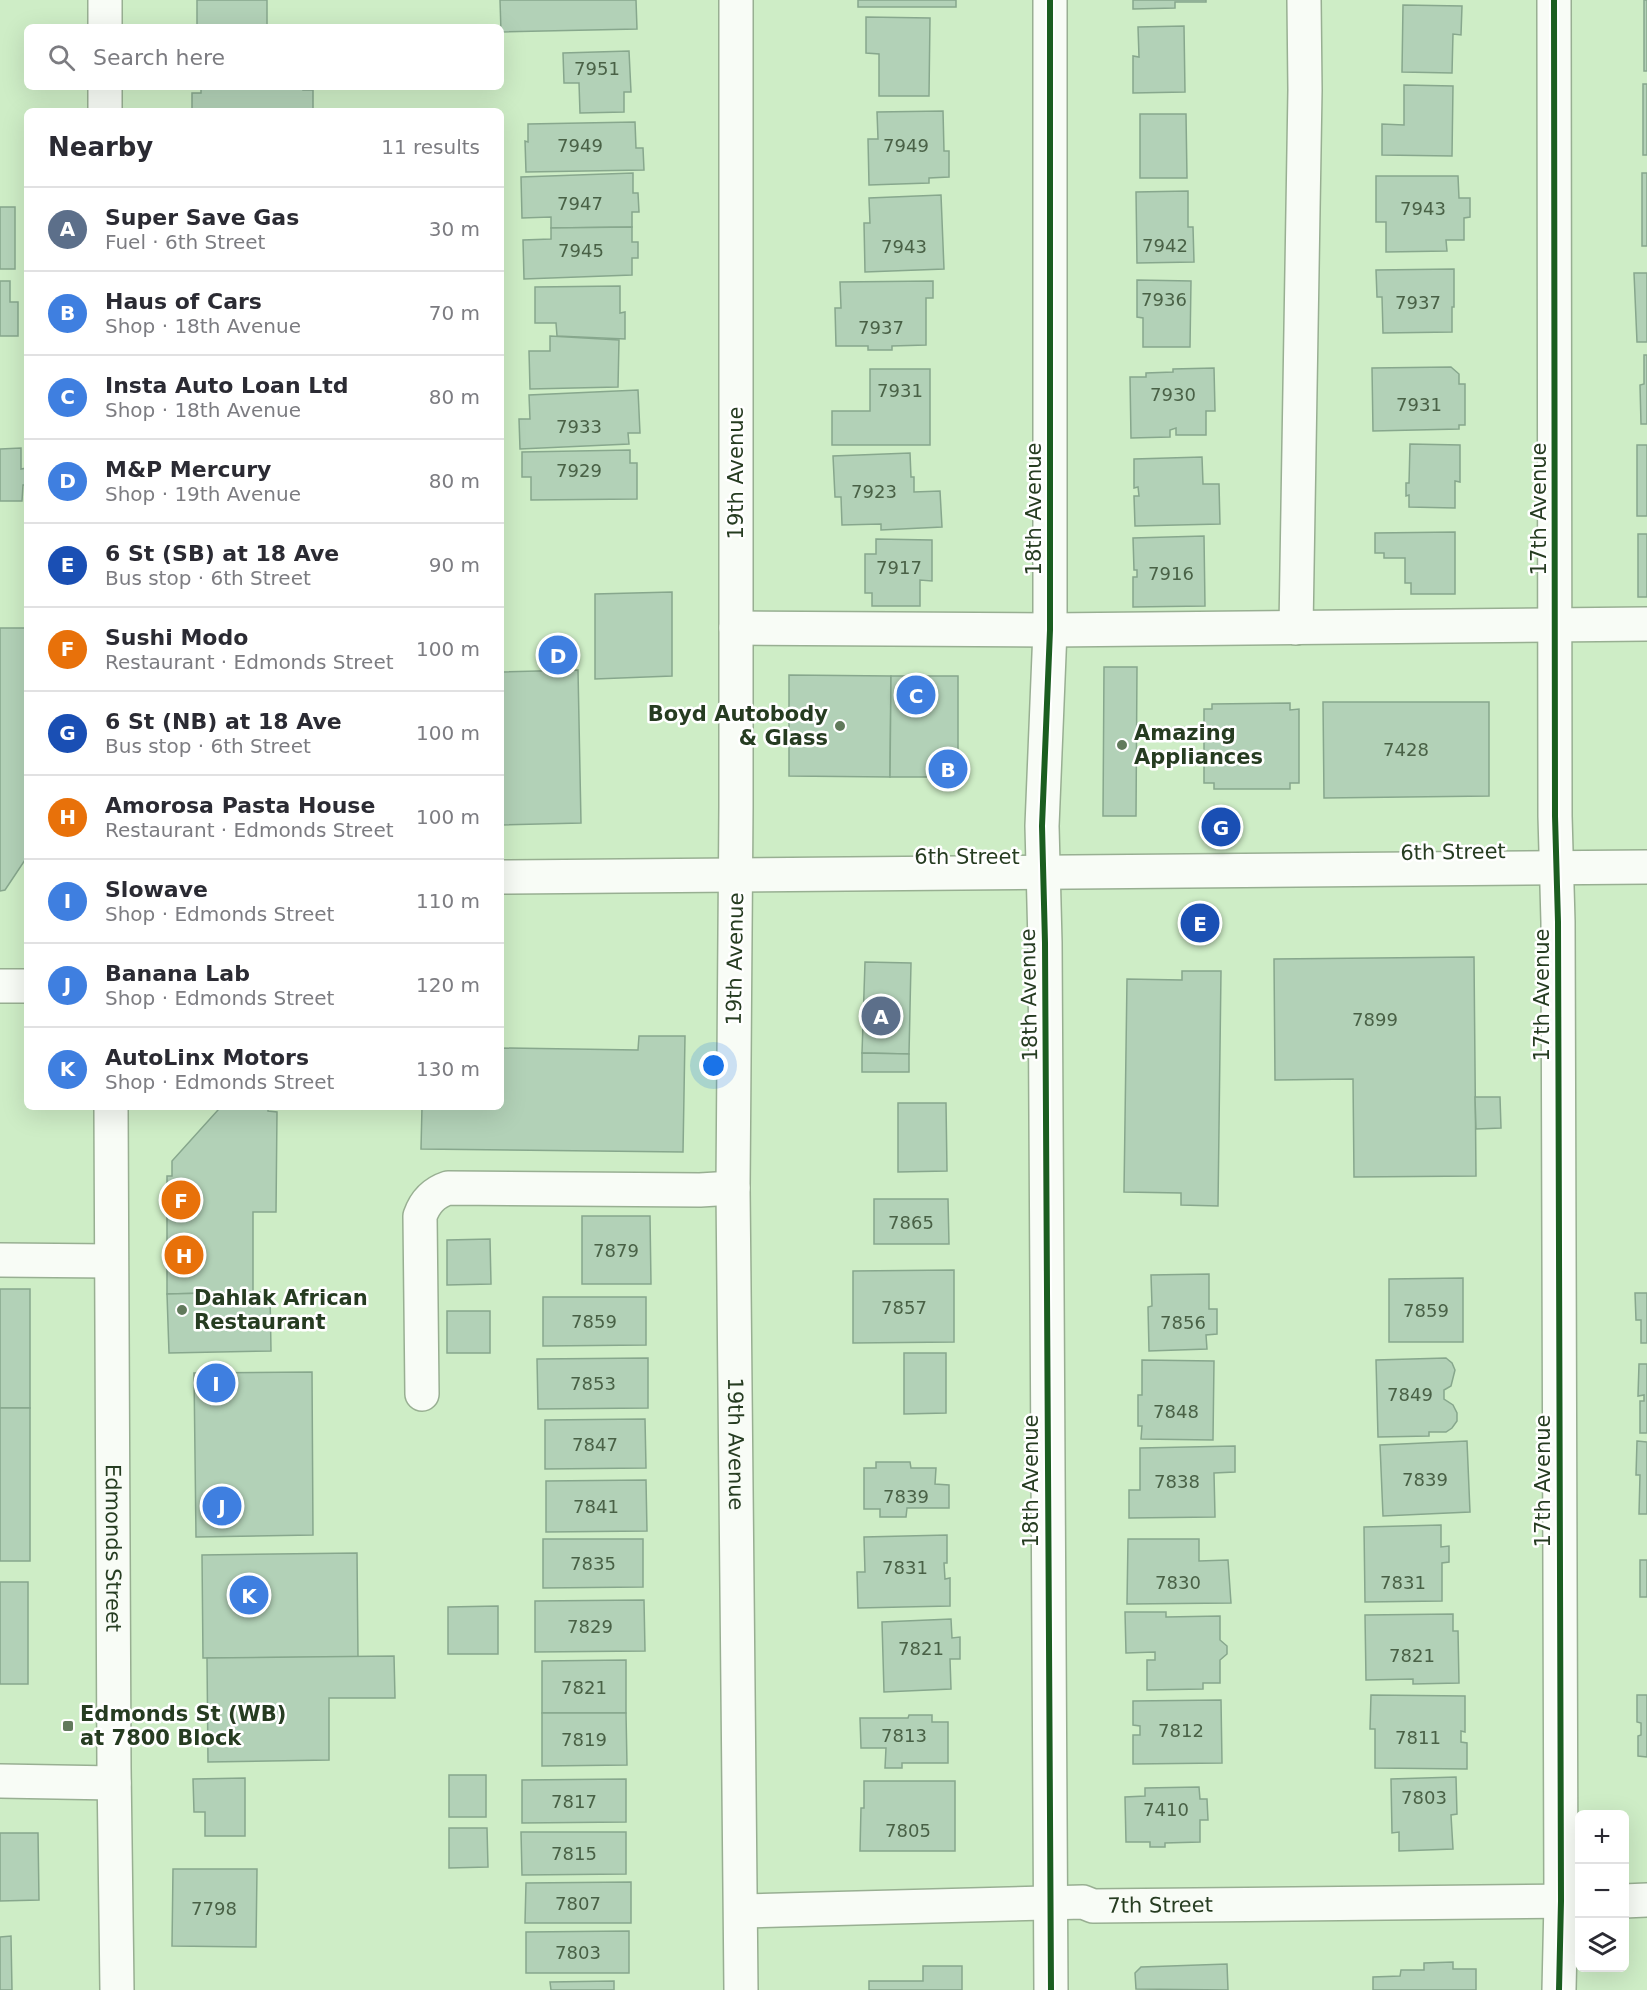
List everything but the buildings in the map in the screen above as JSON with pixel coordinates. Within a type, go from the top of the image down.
[{"type":"street","points":[[105,0],[105,24]]},
{"type":"street","name":"19th Avenue","points":[[736,0],[736,875],[733,1188],[741,1990]]},
{"type":"street","name":"18th Avenue","points":[[1050,0],[1050,630],[1042,826],[1046,943],[1051,1990]]},
{"type":"street","points":[[1296,628],[1305,90],[1304,0]]},
{"type":"street","name":"17th Avenue","points":[[1554,0],[1557,869],[1570,1901],[1559,1990]]},
{"type":"street","points":[[105,90],[105,108]]},
{"type":"street","points":[[736,628],[1050,630],[1647,624]]},
{"type":"street","name":"6th Street","points":[[504,877],[1647,867]]},
{"type":"street","points":[[0,986],[24,986]]},
{"type":"street","name":"Edmonds Street","points":[[111,1110],[117,1990]]},
{"type":"street","points":[[422,1394],[420,1216],[424,1206],[439,1191],[447,1188],[700,1190],[733,1188]]},
{"type":"street","points":[[0,1260],[111,1261]]},
{"type":"street","points":[[0,1781],[114,1783]]},
{"type":"street","points":[[1629,1900],[1647,1900]]},
{"type":"street","name":"7th Street","points":[[741,1911],[1083,1902],[1093,1906],[1570,1901]]},
{"type":"cycle path","points":[[1050,0],[1050,630],[1042,826],[1045,943],[1051,1990]]},
{"type":"cycle path","points":[[1554,0],[1555,816],[1558,922],[1561,1901],[1559,1990]]},
{"type":"place","name":"M&P Mercury","points":[[558,655]]},
{"type":"place","name":"Insta Auto Loan Ltd","points":[[916,695]]},
{"type":"place","name":"Boyd Autobody & Glass","points":[[840,726]]},
{"type":"place","name":"Amazing Appliances","points":[[1122,745]]},
{"type":"place","name":"Haus of Cars","points":[[948,769]]},
{"type":"place","name":"6 St (NB) at 18 Ave","points":[[1221,827]]},
{"type":"place","name":"6 St (SB) at 18 Ave","points":[[1200,923]]},
{"type":"place","name":"Super Save Gas","points":[[881,1016]]},
{"type":"place","name":"Sushi Modo","points":[[181,1200]]},
{"type":"place","name":"Amorosa Pasta House","points":[[184,1255]]},
{"type":"place","name":"Dahlak African Restaurant","points":[[182,1310]]},
{"type":"place","name":"Slowave","points":[[216,1383]]},
{"type":"place","name":"Banana Lab","points":[[222,1506]]},
{"type":"place","name":"AutoLinx Motors","points":[[249,1595]]},
{"type":"place","name":"Edmonds St (WB) at 7800 Block","points":[[68,1726]]}]
